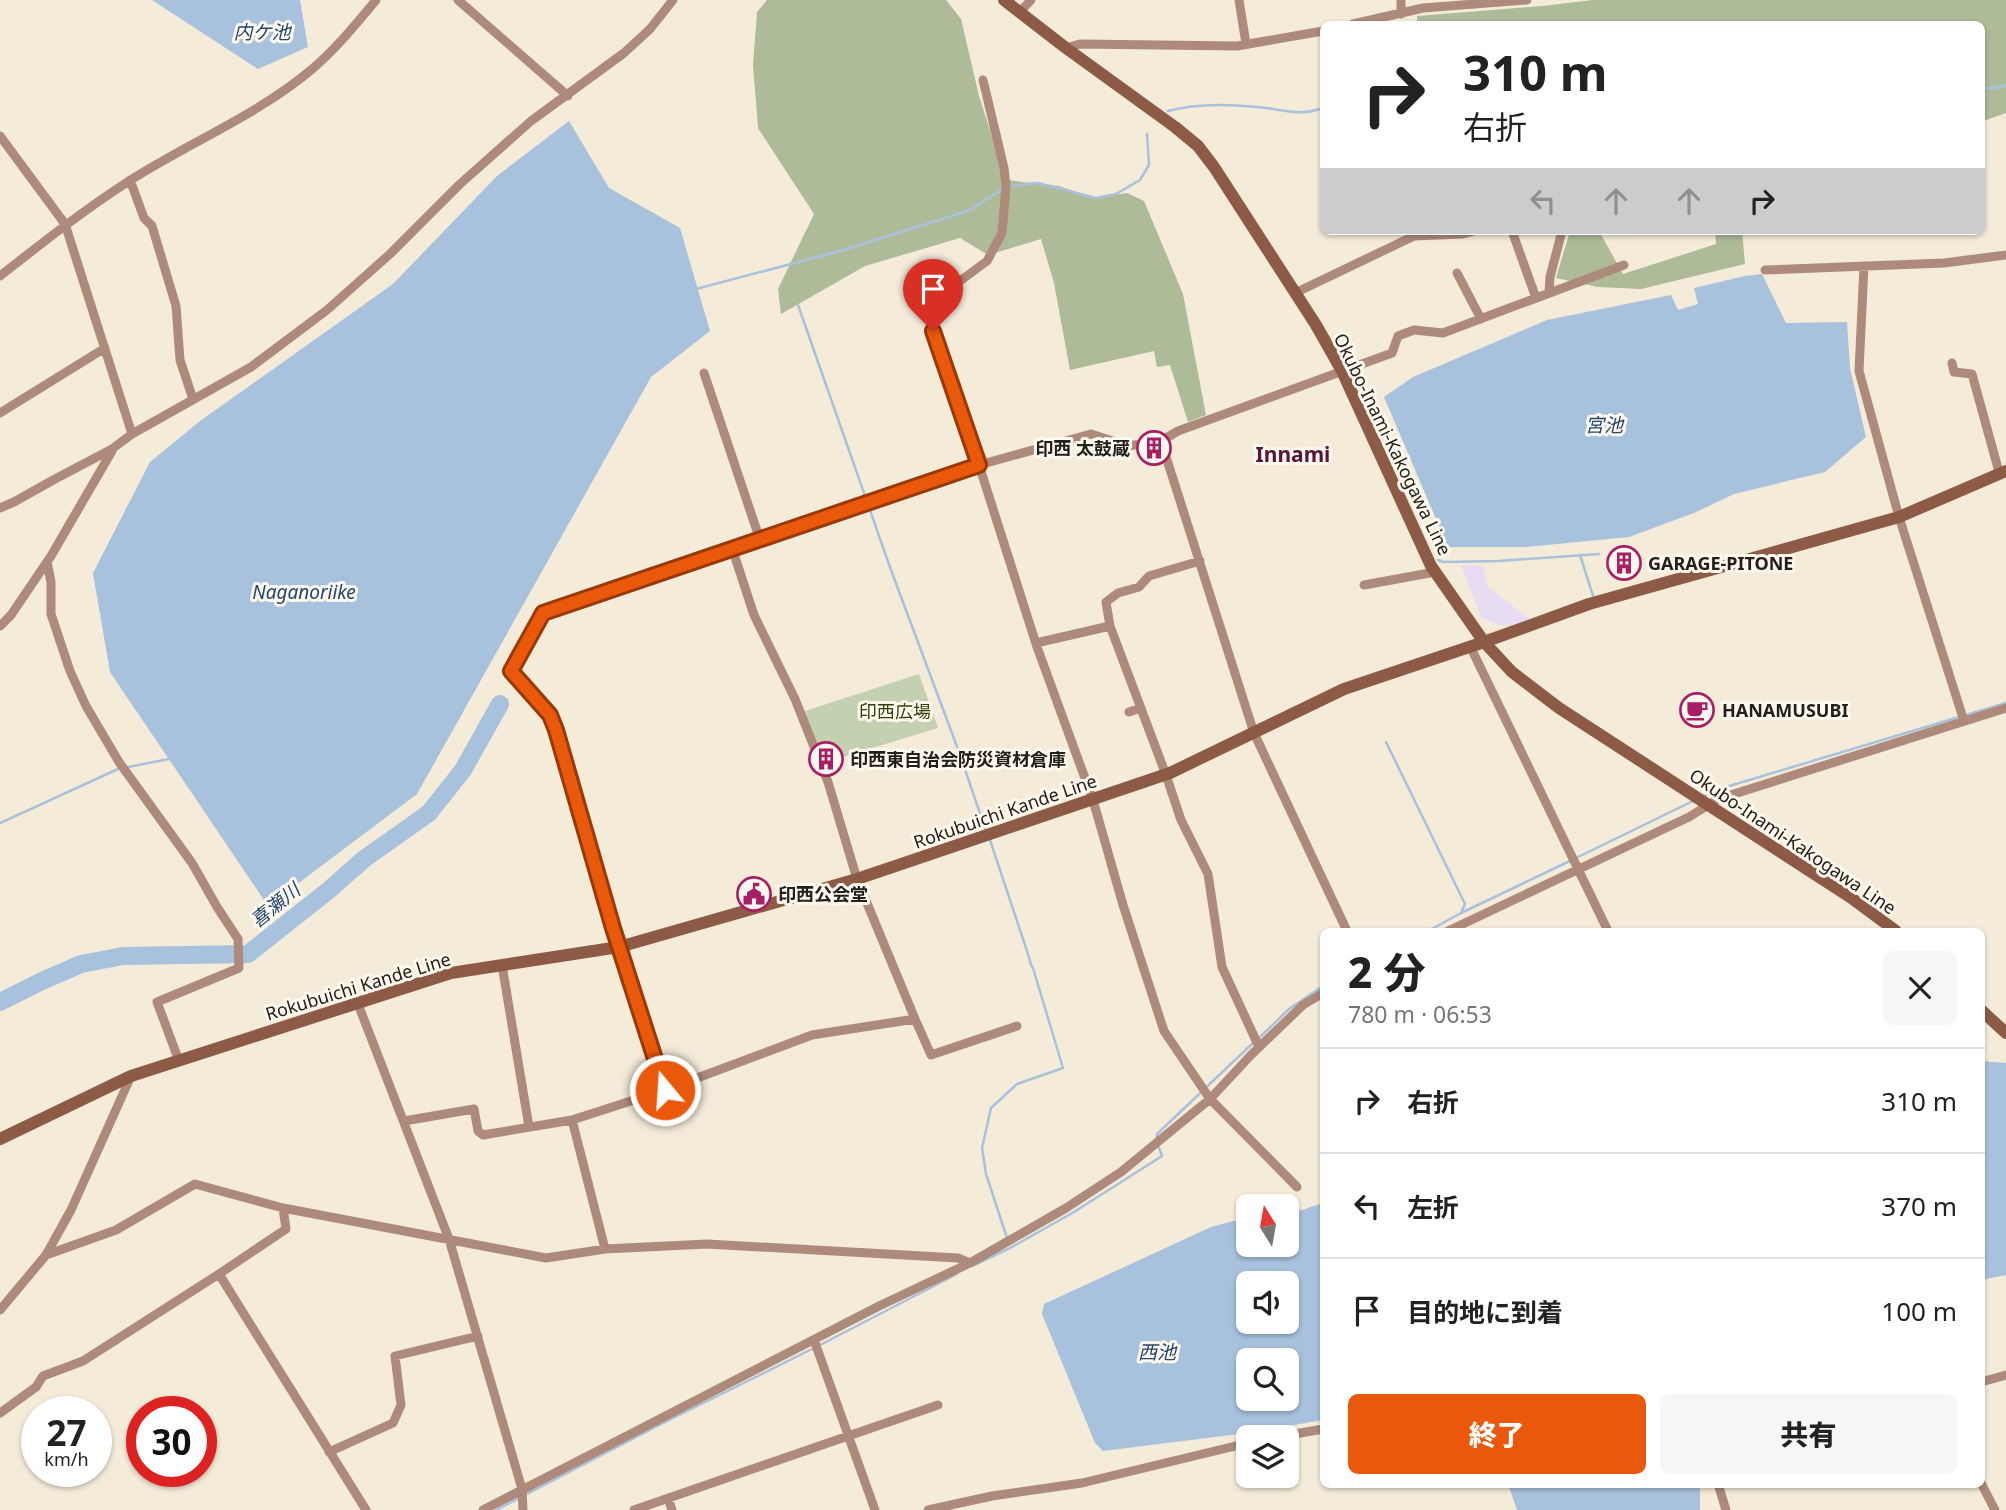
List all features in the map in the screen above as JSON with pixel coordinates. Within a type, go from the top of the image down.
[{"type":"main road","name":"Okubo-Inami-Kakogawa Line","points":[[1004,0],[1198,146],[1214,167],[1342,371],[1435,572],[1484,642],[1512,672],[1559,708],[1850,897],[1892,928]]},
{"type":"main road","name":"Rokubuichi Kande Line","points":[[0,1139],[131,1076],[452,973],[619,947],[857,880],[1166,775],[1344,689],[1589,604],[1899,517],[2003,472]]},
{"type":"main road","points":[[1985,1014],[2006,1033]]},
{"type":"street","points":[[0,276],[65,224],[130,180],[269,100],[311,70],[376,0]]},
{"type":"street","points":[[458,0],[568,96]]},
{"type":"street","points":[[0,508],[112,449],[132,434],[251,367],[327,310],[531,121],[624,53],[650,29],[673,0]]},
{"type":"street","points":[[1020,13],[1031,0]]},
{"type":"street","points":[[1239,0],[1246,44]]},
{"type":"street","points":[[1401,0],[1401,14]]},
{"type":"street","points":[[1367,21],[1423,8],[1527,0]]},
{"type":"street","points":[[1066,48],[1080,44],[1237,46],[1320,32]]},
{"type":"street","points":[[984,80],[1004,169],[1006,187],[1002,233],[987,261],[925,307],[1036,643],[1093,800],[1123,905],[1164,1031],[1210,1100],[1297,1187]]},
{"type":"street","points":[[0,136],[65,224],[132,434]]},
{"type":"street","points":[[130,180],[144,218],[152,226],[176,306],[180,360],[193,399]]},
{"type":"street","points":[[1295,293],[1414,236],[1438,235]]},
{"type":"street","points":[[1513,235],[1536,298]]},
{"type":"street","points":[[1549,293],[1550,277],[1561,235]]},
{"type":"street","points":[[1765,270],[1944,263],[2006,255]]},
{"type":"street","points":[[665,1090],[619,947],[556,730],[550,715],[511,671],[543,613],[979,465],[1091,434],[1128,446],[1161,441],[1178,431],[1392,353],[1398,336],[1414,330],[1443,333],[1624,265]]},
{"type":"street","points":[[1864,266],[1859,370],[1899,517],[1964,721]]},
{"type":"street","points":[[1457,273],[1481,319]]},
{"type":"street","points":[[0,413],[105,348]]},
{"type":"street","points":[[1952,363],[1954,372],[1972,374],[2003,472]]},
{"type":"street","points":[[704,373],[760,540]]},
{"type":"street","points":[[1161,441],[1254,733],[1346,928]]},
{"type":"street","points":[[0,626],[47,562],[112,449]]},
{"type":"street","points":[[732,548],[754,615],[795,699],[828,782],[857,880],[931,1055],[1017,1026]]},
{"type":"street","points":[[1200,561],[1149,576],[1139,587],[1118,593],[1106,602],[1110,626],[1181,820],[1208,874],[1222,967],[1259,1047]]},
{"type":"street","points":[[47,562],[51,582],[51,614],[70,671],[86,706],[119,762],[192,863],[239,946],[239,968],[157,1002],[179,1061]]},
{"type":"street","points":[[1364,585],[1435,572]]},
{"type":"street","points":[[1036,643],[1110,626]]},
{"type":"street","points":[[1470,646],[1607,928]]},
{"type":"street","points":[[1129,712],[1141,708]]},
{"type":"street","points":[[1454,928],[1689,817],[1717,799],[2006,708]]},
{"type":"street","points":[[502,965],[529,1127]]},
{"type":"street","points":[[483,1510],[879,1306],[970,1264],[1066,1208],[1121,1172],[1210,1100],[1259,1047],[1303,1005],[1320,995]]},
{"type":"street","points":[[358,1004],[449,1239],[522,1489],[523,1510]]},
{"type":"street","points":[[404,1121],[474,1109],[478,1131],[482,1135],[572,1120],[665,1090],[812,1035],[915,1019]]},
{"type":"street","points":[[0,1310],[46,1255],[71,1210],[131,1076]]},
{"type":"street","points":[[572,1120],[605,1249]]},
{"type":"street","points":[[46,1255],[116,1230],[195,1184],[284,1208],[546,1258],[605,1249],[707,1244],[958,1258],[970,1264]]},
{"type":"street","points":[[0,1413],[36,1387],[43,1376],[83,1361],[286,1229],[284,1208]]},
{"type":"street","points":[[219,1274],[366,1510]]},
{"type":"street","points":[[329,1452],[393,1423],[401,1405],[395,1356],[478,1336]]},
{"type":"street","points":[[814,1340],[875,1510]]},
{"type":"street","points":[[1985,1381],[2006,1375]]},
{"type":"street","points":[[634,1510],[938,1405]]},
{"type":"street","points":[[1299,1433],[1320,1430]]},
{"type":"street","points":[[928,1510],[992,1496],[1082,1483],[1236,1446]]},
{"type":"street","points":[[1719,1488],[1726,1510]]},
{"type":"street","points":[[1984,1488],[1995,1510]]},
{"type":"street","points":[[668,1498],[673,1510]]},
{"type":"shaded area","points":[[1461,565],[1483,566],[1488,587],[1531,620],[1508,626],[1497,625],[1481,617]]},
{"type":"green space","points":[[767,0],[946,0],[961,19],[979,96],[1006,180],[1059,186],[1093,198],[1127,193],[1144,201],[1183,294],[1206,415],[1188,422],[1170,365],[1157,367],[1154,351],[1070,370],[1054,283],[1041,239],[988,255],[960,238],[865,266],[781,314],[778,289],[814,214],[758,128],[753,65],[757,12]]},
{"type":"green space","points":[[1593,0],[2006,0],[2006,113],[1985,121],[1985,21],[1417,21],[1417,16]]},
{"type":"green space","points":[[1569,235],[1601,235],[1623,274],[1716,244],[1715,235],[1742,235],[1745,264],[1641,289],[1598,287],[1556,278]]},
{"type":"green space","name":"印西広場","points":[[919,674],[938,728],[823,763],[805,711]]},
{"type":"water","name":"内ケ池","points":[[152,0],[300,0],[308,47],[258,69]]},
{"type":"water","name":"Naganoriike","points":[[569,121],[609,188],[680,228],[710,331],[651,377],[417,794],[268,906],[110,672],[93,573],[150,462],[200,421],[393,284],[497,176]]},
{"type":"water","name":"宮池","points":[[1762,274],[1786,323],[1847,322],[1850,368],[1866,437],[1825,472],[1734,494],[1694,513],[1629,537],[1526,547],[1448,547],[1384,397],[1413,377],[1547,320],[1671,295],[1678,310],[1698,304],[1694,288]]},
{"type":"water","points":[[1985,1061],[2006,1063],[2006,1275],[1985,1279]]},
{"type":"water","name":"西池","points":[[1320,1204],[1320,1421],[1295,1425],[1236,1425],[1236,1434],[1103,1451],[1095,1443],[1042,1314],[1044,1304],[1211,1227],[1236,1220],[1236,1257],[1299,1257],[1299,1211]]},
{"type":"water","points":[[1509,1488],[1700,1488],[1700,1510],[1517,1510]]},
{"type":"waterway","points":[[1985,88],[2006,85]]},
{"type":"waterway","points":[[1168,111],[1212,105],[1298,112],[1320,109]]},
{"type":"waterway","points":[[1010,186],[1038,183],[1096,198],[1116,194],[1140,180],[1149,165],[1147,134]]},
{"type":"waterway","points":[[696,289],[844,250],[970,210],[1004,188]]},
{"type":"waterway","points":[[798,305],[986,831]]},
{"type":"waterway","points":[[1438,560],[1499,561],[1599,554]]},
{"type":"waterway","points":[[1580,555],[1594,599]]},
{"type":"waterway","points":[[1966,715],[2006,703]]},
{"type":"waterway","name":"喜瀬川","points":[[0,1002],[81,964],[123,956],[248,954],[364,859],[429,813],[463,770],[500,704]]},
{"type":"waterway","points":[[1702,797],[1716,790],[1959,717]]},
{"type":"waterway","points":[[1386,742],[1465,904],[1461,913],[1434,928]]},
{"type":"waterway","points":[[0,823],[118,769],[169,759]]},
{"type":"waterway","points":[[1576,858],[1693,801]]},
{"type":"waterway","points":[[990,840],[1063,1068],[1017,1084],[991,1108],[982,1148],[986,1174],[1007,1238]]},
{"type":"waterway","points":[[1461,913],[1570,861]]},
{"type":"waterway","points":[[1258,1039],[1289,1009],[1320,988]]},
{"type":"waterway","points":[[1157,1139],[1157,1134],[1253,1043]]},
{"type":"waterway","points":[[972,1266],[1074,1212],[1162,1156],[1158,1145]]},
{"type":"waterway","points":[[820,1345],[957,1274]]},
{"type":"waterway","points":[[496,1510],[814,1348]]},
{"type":"place","name":"印西 太鼓蔵","points":[[1154,448]]},
{"type":"place","name":"GARAGE-PITONE","points":[[1624,563]]},
{"type":"place","name":"HANAMUSUBI","points":[[1697,710]]},
{"type":"place","name":"印西東自治会防災資材倉庫","points":[[826,759]]},
{"type":"place","name":"印西公会堂","points":[[754,894]]},
{"type":"district","name":"Innami","points":[[1293,454]]},
{"type":"route","points":[[665,1090],[613,928],[556,730],[550,715],[511,671],[543,613],[979,465],[933,331]]}]
